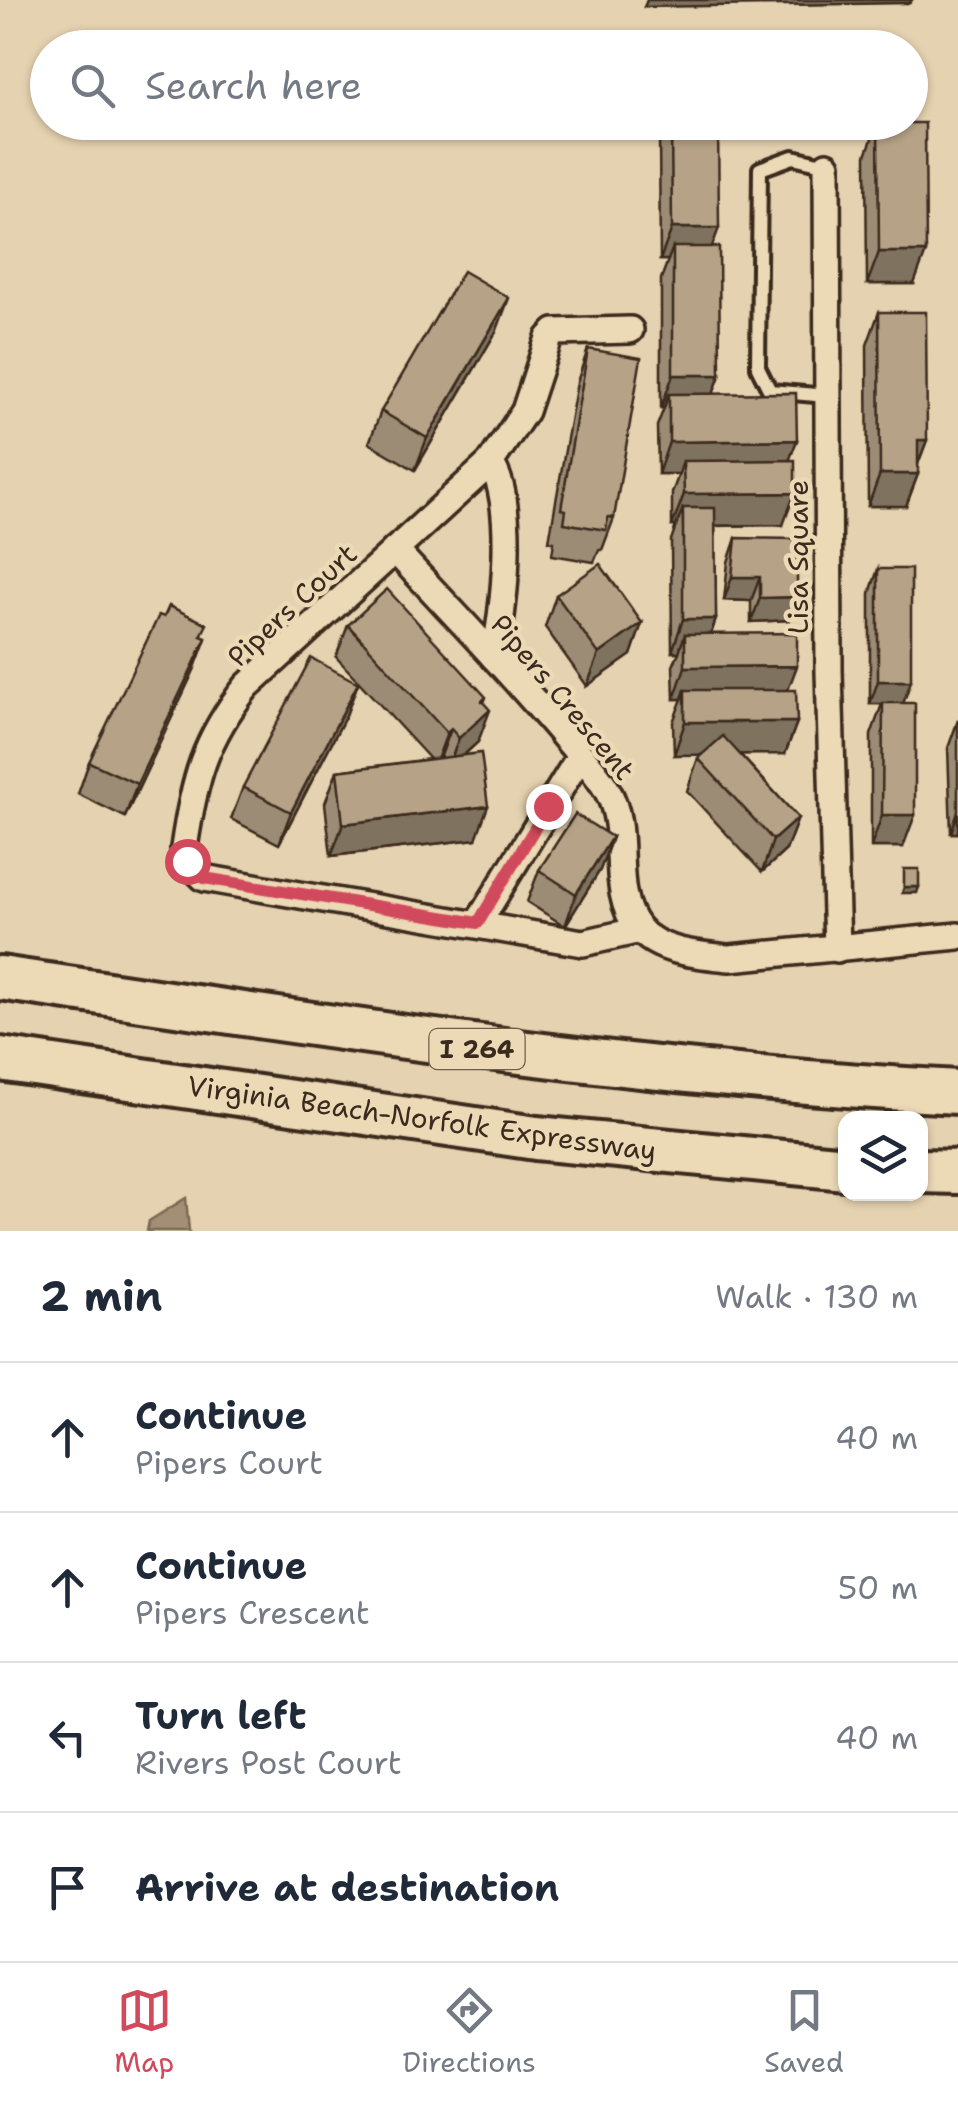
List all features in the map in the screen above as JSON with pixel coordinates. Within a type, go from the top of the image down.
[{"type":"highway","name":"I 264","points":[[0,978],[478,1049],[685,1072],[958,1092]]},
{"type":"highway","name":"Virginia Beach-Norfolk Expressway","points":[[0,1059],[536,1138],[838,1167]]},
{"type":"highway","points":[[928,1171],[958,1172]]},
{"type":"street","name":"Lisa Square","points":[[827,166],[827,396],[838,949]]},
{"type":"street","points":[[394,550],[490,463],[524,410],[548,338],[556,332],[630,330]]},
{"type":"street","points":[[490,463],[503,488],[503,612],[494,657]]},
{"type":"street","name":"Pipers Crescent","points":[[394,550],[494,657],[606,788],[617,810],[624,895],[640,930]]},
{"type":"street","name":"Pipers Court","points":[[394,550],[274,658],[218,724],[190,809],[184,848],[195,872],[311,896],[478,923]]},
{"type":"street","points":[[580,756],[478,923],[583,942],[610,940],[640,930],[662,945],[698,955],[730,958],[958,936]]},
{"type":"lane","points":[[827,166],[793,157],[760,169],[758,367],[770,391],[827,396]]},
{"type":"shaded area","points":[[186,1198],[189,1231],[147,1231],[149,1221]]},
{"type":"building","points":[[671,140],[718,140],[719,228],[672,228]]},
{"type":"building","points":[[878,140],[925,140],[926,252],[879,252]]},
{"type":"building","points":[[673,247],[719,247],[720,375],[673,375]]},
{"type":"building","points":[[463,271],[509,298],[427,438],[381,411]]},
{"type":"building","points":[[879,312],[926,312],[927,440],[918,440],[918,474],[880,474]]},
{"type":"building","points":[[588,349],[641,358],[614,518],[608,517],[606,530],[564,523],[566,510],[561,509]]},
{"type":"building","points":[[796,393],[797,440],[669,442],[669,394]]},
{"type":"building","points":[[795,460],[795,493],[684,494],[683,461]]},
{"type":"building","points":[[683,508],[715,508],[716,619],[683,619]]},
{"type":"building","points":[[736,538],[797,539],[797,597],[760,598],[760,577],[732,577]]},
{"type":"building","points":[[600,564],[642,623],[599,654],[556,595]]},
{"type":"building","points":[[878,569],[911,569],[911,681],[878,681]]},
{"type":"building","points":[[387,589],[486,697],[482,701],[490,710],[459,738],[451,729],[447,733],[348,625]]},
{"type":"building","points":[[169,606],[207,624],[201,636],[206,638],[137,784],[89,762],[159,615],[164,617]]},
{"type":"building","points":[[797,633],[797,666],[685,667],[685,634]]},
{"type":"building","points":[[311,658],[358,683],[291,812],[243,787]]},
{"type":"building","points":[[685,690],[796,690],[797,722],[685,722]]},
{"type":"building","points":[[883,703],[915,703],[915,815],[882,815]]},
{"type":"building","points":[[723,736],[798,818],[773,840],[698,758]]},
{"type":"building","points":[[481,753],[488,806],[343,824],[337,771]]},
{"type":"building","points":[[575,814],[612,837],[576,894],[539,870]]},
{"type":"building","points":[[904,869],[919,869],[919,887],[904,887]]},
{"type":"route","points":[[187,861],[204,878],[478,923],[548,806]]}]
